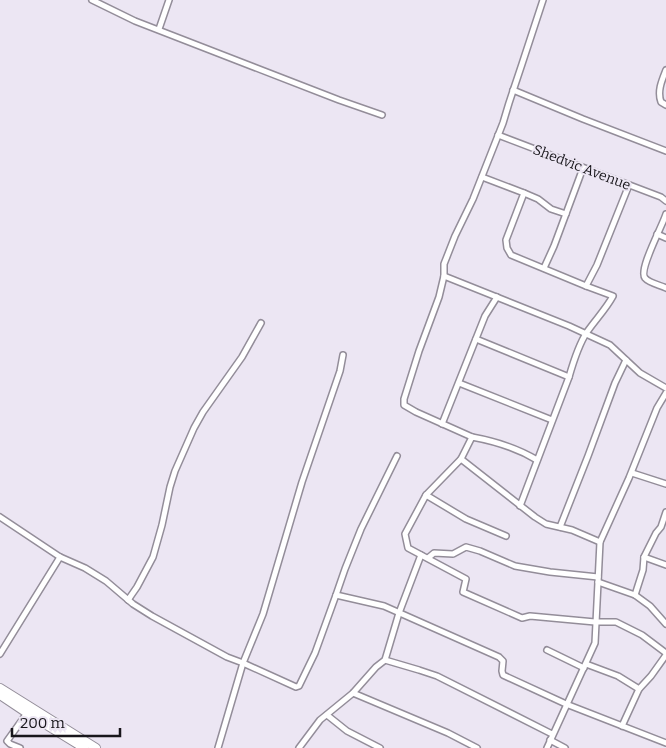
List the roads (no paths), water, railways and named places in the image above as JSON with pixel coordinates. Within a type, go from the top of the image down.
[{"type":"highway","points":[[0,688],[96,748]]},
{"type":"highway","points":[[0,695],[84,748]]},
{"type":"street","points":[[92,0],[135,20],[382,115]]},
{"type":"street","points":[[159,29],[169,0]]},
{"type":"street","points":[[536,460],[526,454],[485,439],[472,437],[442,424],[404,405],[404,400],[411,374],[438,297],[444,276],[444,264],[455,236],[474,199],[503,123],[543,0]]},
{"type":"street","points":[[666,70],[659,98],[660,102],[666,105]]},
{"type":"street","points":[[513,90],[584,120],[666,151]]},
{"type":"street","name":"Shedvic Avenue","points":[[498,135],[666,200]]},
{"type":"street","points":[[544,268],[583,168]]},
{"type":"street","points":[[482,177],[538,199],[550,209],[566,214]]},
{"type":"street","points":[[586,286],[597,265],[629,186]]},
{"type":"street","points":[[520,506],[586,333],[607,307],[613,296],[511,255],[507,248],[506,240],[524,193]]},
{"type":"street","points":[[666,214],[643,274],[645,279],[666,288]]},
{"type":"street","points":[[657,234],[666,238]]},
{"type":"street","points":[[444,276],[586,333],[610,345],[640,373],[666,388]]},
{"type":"street","points":[[442,424],[476,339],[497,297]]},
{"type":"street","points":[[128,600],[153,557],[175,471],[194,428],[203,412],[242,357],[261,323]]},
{"type":"street","points":[[476,339],[569,377]]},
{"type":"street","points":[[218,748],[243,662],[263,614],[302,482],[340,371],[343,355]]},
{"type":"street","points":[[560,527],[615,383],[626,360]]},
{"type":"street","points":[[459,384],[552,420]]},
{"type":"street","points":[[547,748],[595,643],[600,542],[632,472],[657,408],[666,393]]},
{"type":"street","points":[[472,437],[461,458],[426,495],[405,534],[408,548],[466,579],[463,592],[522,618],[530,616],[616,622],[642,634],[666,654],[651,676],[639,689],[622,726]]},
{"type":"street","points":[[0,517],[60,557],[85,568],[106,581],[128,600],[152,616],[227,657],[243,662],[296,687],[300,686],[315,653],[344,568],[360,529],[397,456]]},
{"type":"street","points":[[461,458],[520,506],[546,524],[572,530],[600,542]]},
{"type":"street","points":[[632,472],[666,484]]},
{"type":"street","points":[[426,495],[466,519],[506,536]]},
{"type":"street","points":[[635,595],[643,570],[644,557],[656,533],[663,528],[666,512]]},
{"type":"street","points":[[428,558],[434,553],[453,554],[466,546],[480,550],[515,566],[598,579],[635,595],[650,606],[666,624]]},
{"type":"street","points":[[299,748],[320,720],[353,693],[376,667],[385,660],[399,613],[421,555]]},
{"type":"street","points":[[0,654],[60,557]]},
{"type":"street","points":[[644,557],[666,565]]},
{"type":"street","points":[[336,595],[384,606],[499,657],[504,662],[503,675],[566,704],[666,743]]},
{"type":"street","points":[[547,650],[585,666],[618,676],[639,689]]},
{"type":"street","points":[[385,660],[437,676],[551,737],[565,748]]},
{"type":"street","points":[[353,693],[448,733],[477,748]]},
{"type":"street","points":[[17,747],[8,741],[27,713]]},
{"type":"street","points":[[327,715],[347,731],[380,748]]}]
